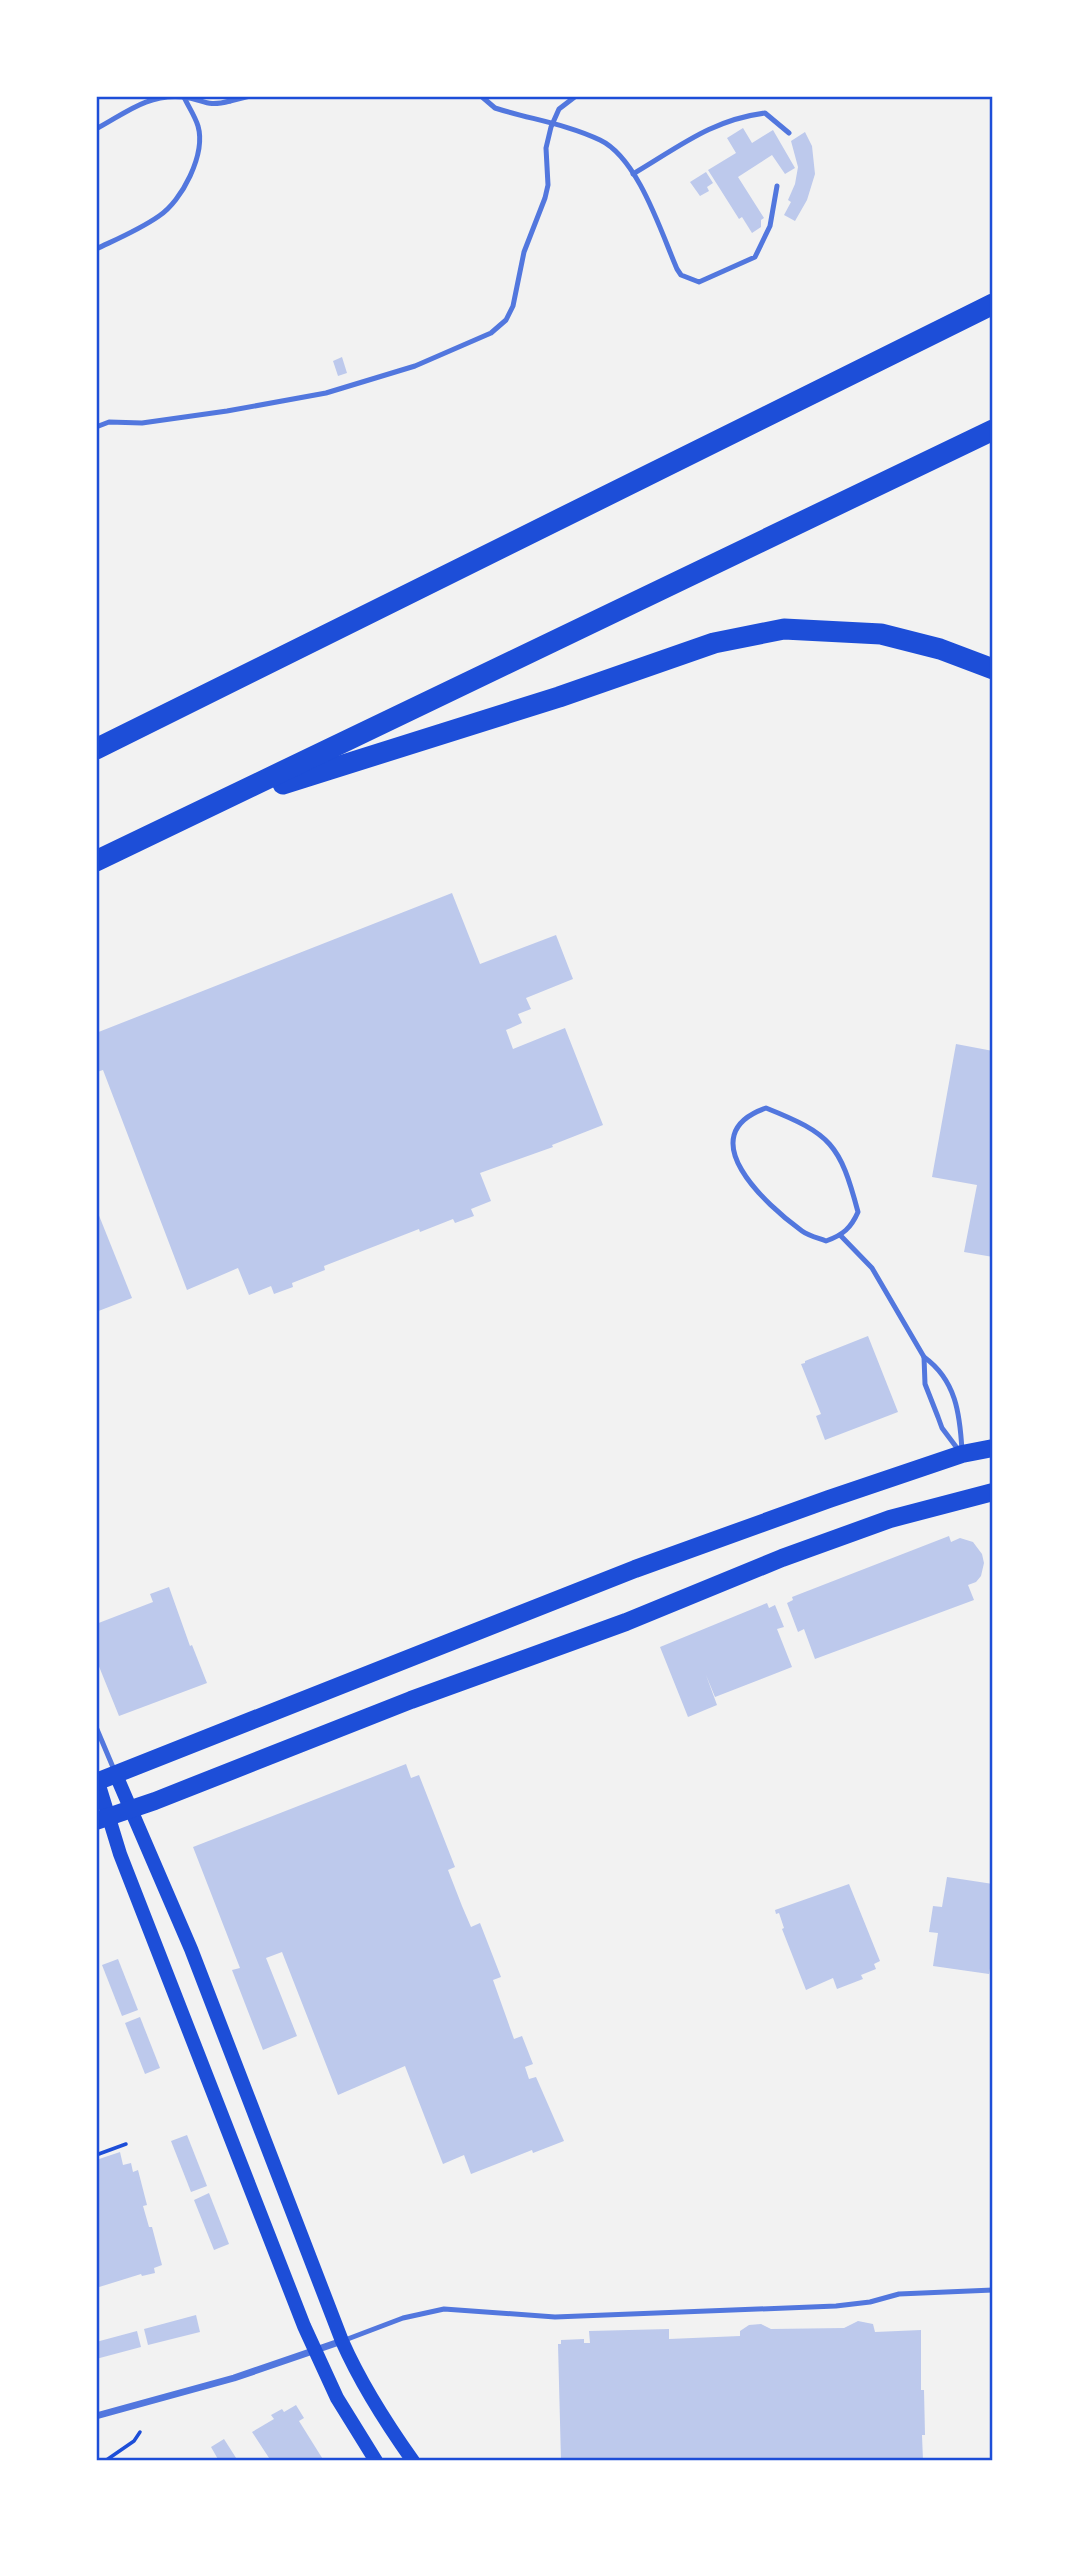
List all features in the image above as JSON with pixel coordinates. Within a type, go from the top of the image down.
[{"type":"highway","points":[[96,749],[993,304]]},
{"type":"highway","points":[[96,861],[993,430]]},
{"type":"highway","points":[[211,806],[559,697],[714,643],[784,629],[881,634],[940,649],[993,669]]},
{"type":"main road","points":[[962,1454],[993,1438]]},
{"type":"main road","points":[[376,2461],[337,2398],[315,2351],[120,1854],[102,1819],[97,1780],[116,1775],[635,1569],[962,1454],[993,1448]]},
{"type":"main road","points":[[102,1819],[131,1811],[411,1700],[626,1622],[890,1518],[993,1492]]},
{"type":"main road","points":[[116,1775],[191,1949],[342,2341],[382,2418],[413,2461]]},
{"type":"street","points":[[96,2416],[234,2378],[342,2341]]},
{"type":"lane","points":[[96,129],[152,98],[184,97],[213,106],[232,98],[250,96]]},
{"type":"lane","points":[[481,96],[495,108],[602,141],[640,183],[681,275],[699,282],[755,257],[770,226],[777,186]]},
{"type":"lane","points":[[96,427],[108,422],[142,423],[227,411],[326,393],[415,366],[491,333],[506,320],[513,306],[524,252],[548,185],[546,148],[552,125],[559,109],[576,96]]},
{"type":"lane","points":[[96,249],[161,215],[180,193],[195,165],[200,141],[198,125],[184,97]]},
{"type":"lane","points":[[634,174],[711,127],[739,116],[765,113],[789,133]]},
{"type":"lane","points":[[765,1108],[797,1120],[810,1127],[833,1147],[848,1172],[859,1212],[852,1226],[841,1236],[826,1241],[804,1232],[762,1196],[737,1166],[732,1152],[733,1137],[740,1123],[751,1112],[765,1108]]},
{"type":"lane","points":[[841,1236],[872,1268],[924,1357],[940,1369],[958,1408],[962,1454]]},
{"type":"lane","points":[[924,1357],[925,1384],[942,1428],[962,1454]]},
{"type":"lane","points":[[96,1727],[116,1775]]},
{"type":"lane","points":[[342,2341],[403,2318],[444,2309],[555,2317],[836,2306],[870,2302],[899,2294],[993,2290]]},
{"type":"path","points":[[96,2155],[126,2144]]},
{"type":"path","points":[[105,2461],[134,2441],[140,2432]]},
{"type":"building","points":[[743,128],[752,143],[773,130],[795,168],[785,174],[772,155],[738,177],[764,218],[761,220],[761,227],[752,233],[742,217],[739,219],[708,170],[736,153],[727,138]]},
{"type":"building","points":[[805,132],[812,146],[815,174],[807,200],[795,221],[784,215],[791,202],[788,200],[798,167],[791,141]]},
{"type":"building","points":[[706,172],[713,183],[707,187],[709,191],[700,196],[690,182]]},
{"type":"building","points":[[342,357],[347,373],[338,376],[333,361]]},
{"type":"building","points":[[452,893],[480,964],[556,935],[573,979],[526,998],[531,1009],[518,1014],[522,1023],[506,1030],[513,1049],[565,1028],[603,1125],[552,1145],[553,1147],[480,1173],[491,1201],[471,1209],[474,1216],[455,1223],[453,1219],[420,1232],[419,1229],[324,1266],[325,1270],[292,1283],[293,1287],[274,1294],[271,1286],[249,1295],[238,1268],[187,1290],[103,1070],[97,1072],[96,1033]]},
{"type":"building","points":[[956,1044],[993,1051],[993,1257],[964,1252],[977,1185],[932,1177]]},
{"type":"building","points":[[96,1208],[132,1298],[96,1312]]},
{"type":"building","points":[[868,1336],[898,1412],[825,1440],[816,1416],[821,1414],[801,1364]]},
{"type":"building","points":[[949,1536],[951,1542],[960,1538],[973,1542],[982,1554],[984,1563],[981,1576],[968,1585],[974,1600],[815,1659],[804,1629],[798,1632],[787,1603],[793,1600],[792,1597]]},
{"type":"building","points":[[169,1587],[190,1646],[192,1645],[207,1683],[119,1716],[96,1659],[96,1624],[153,1602],[150,1594]]},
{"type":"building","points":[[767,1603],[769,1608],[775,1605],[784,1627],[777,1629],[792,1667],[715,1697],[706,1675],[717,1705],[688,1717],[660,1647]]},
{"type":"building","points":[[406,1764],[411,1778],[419,1775],[455,1867],[448,1870],[471,1927],[480,1923],[501,1977],[493,1980],[514,2039],[522,2036],[533,2064],[525,2067],[529,2079],[536,2077],[564,2141],[533,2153],[532,2150],[471,2174],[464,2155],[443,2164],[405,2066],[338,2095],[282,1952],[266,1958],[297,2036],[263,2050],[232,1970],[240,1968],[193,1847]]},
{"type":"building","points":[[947,1877],[993,1884],[993,1952],[989,1974],[933,1966],[938,1933],[929,1932],[933,1906],[942,1907]]},
{"type":"building","points":[[849,1884],[880,1961],[874,1964],[876,1969],[861,1975],[863,1979],[837,1989],[833,1978],[806,1990],[782,1929],[784,1928],[779,1913],[776,1914],[775,1910]]},
{"type":"building","points":[[118,1959],[138,2010],[122,2016],[102,1965]]},
{"type":"building","points":[[140,2017],[160,2068],[145,2074],[125,2023]]},
{"type":"building","points":[[187,2135],[207,2186],[191,2192],[171,2141]]},
{"type":"building","points":[[120,2152],[123,2165],[131,2163],[133,2172],[138,2170],[147,2205],[143,2206],[149,2227],[152,2227],[162,2265],[154,2268],[155,2273],[141,2274],[96,2288],[96,2160]]},
{"type":"building","points":[[209,2193],[229,2244],[214,2250],[194,2200]]},
{"type":"building","points":[[196,2315],[200,2332],[148,2345],[144,2329]]},
{"type":"building","points":[[858,2321],[873,2324],[875,2332],[921,2330],[921,2390],[924,2390],[925,2435],[922,2435],[923,2461],[561,2461],[558,2344],[561,2344],[561,2340],[584,2339],[584,2343],[590,2343],[589,2331],[669,2329],[669,2339],[740,2336],[740,2331],[749,2325],[761,2324],[771,2329],[844,2328]]},
{"type":"building","points":[[137,2331],[141,2347],[96,2359],[96,2342]]},
{"type":"building","points":[[296,2405],[304,2418],[299,2421],[324,2461],[271,2461],[252,2432],[274,2419],[271,2415]]},
{"type":"building","points":[[224,2439],[238,2461],[219,2461],[211,2447]]}]
